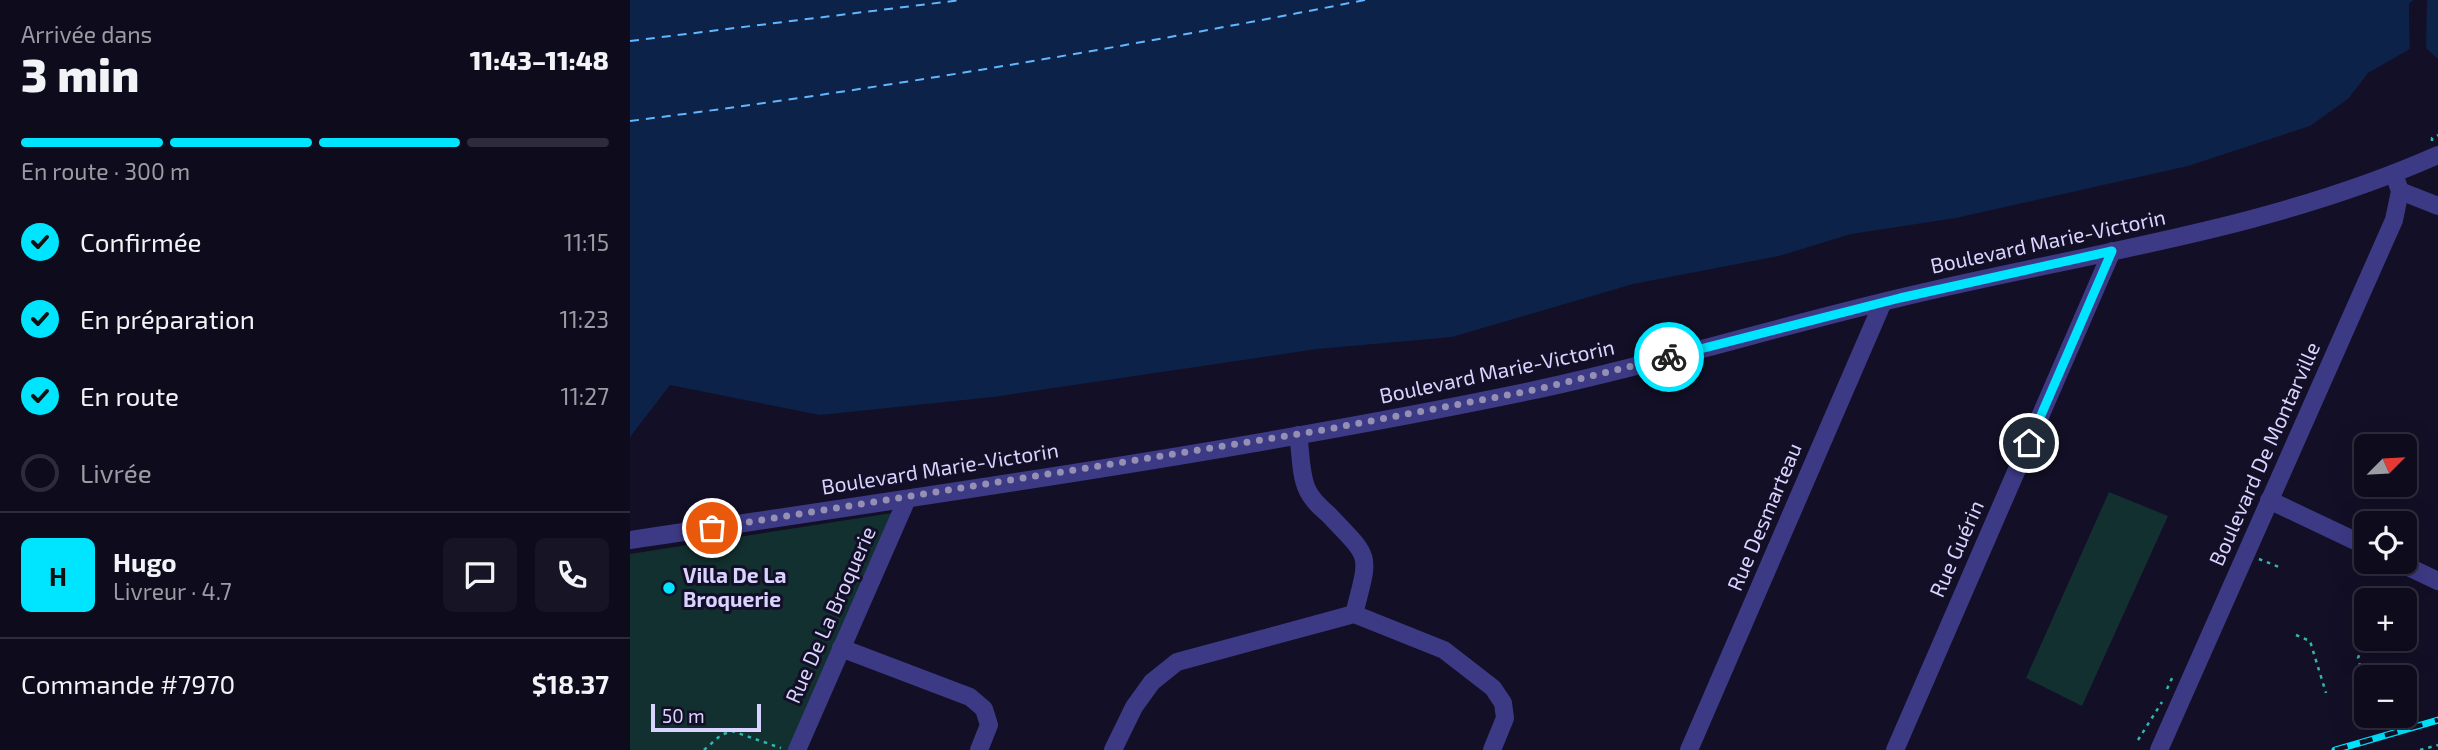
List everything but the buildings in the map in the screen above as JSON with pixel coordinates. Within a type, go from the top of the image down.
[{"type":"street","name":"Boulevard Marie-Victorin","points":[[630,540],[907,499],[1298,435],[1547,387],[1883,302],[2272,216],[2397,183],[2432,151]]},
{"type":"street","points":[[2397,183],[2438,206]]},
{"type":"street","name":"Boulevard De Montarville","points":[[2159,750],[2394,220],[2397,183]]},
{"type":"street","name":"Rue Guérin","points":[[1895,750],[2112,251]]},
{"type":"street","name":"Rue Desmarteau","points":[[1689,750],[1883,302]]},
{"type":"street","points":[[1298,435],[1307,488],[1362,550],[1364,574],[1354,614]]},
{"type":"street","name":"Rue De La Broquerie","points":[[797,750],[907,499]]},
{"type":"street","points":[[2269,500],[2354,540]]},
{"type":"street","points":[[2417,571],[2438,581]]},
{"type":"street","points":[[1113,750],[1134,707],[1152,682],[1177,662],[1354,614],[1444,650],[1493,688],[1503,703],[1505,718],[1492,750]]},
{"type":"street","points":[[841,648],[970,697],[984,709],[989,725],[979,750]]},
{"type":"path","points":[[2431,135],[2432,138],[2438,135]]},
{"type":"path","points":[[2432,151],[2438,142]]},
{"type":"path","points":[[2256,558],[2279,567]]},
{"type":"path","points":[[2295,635],[2310,641],[2326,693]]},
{"type":"path","points":[[2138,740],[2178,668]]},
{"type":"path","points":[[704,750],[732,731],[787,750]]},
{"type":"path","points":[[2420,750],[2438,745]]},
{"type":"green space","points":[[2109,492],[2168,516],[2082,706],[2026,678]]},
{"type":"green space","points":[[892,513],[789,750],[630,750],[630,554]]},
{"type":"water","points":[[630,0],[2414,0],[2409,4],[2410,49],[2368,73],[2348,99],[2310,126],[2188,166],[1956,218],[1851,234],[1779,256],[1633,284],[1452,337],[1317,349],[993,397],[820,415],[670,385],[630,437]]},
{"type":"water","points":[[2427,0],[2438,0],[2438,59],[2426,48]]},
{"type":"pier","points":[[2417,0],[2413,6],[2414,49],[2410,53],[2409,4]]},
{"type":"ferry route","points":[[630,41],[961,0]]},
{"type":"ferry route","points":[[630,121],[998,67],[1365,0]]},
{"type":"railway","points":[[2335,750],[2438,720]]},
{"type":"way so far","points":[[712,528],[907,499],[1323,430],[1534,390],[1669,357]]},
{"type":"place","name":"Villa De La Broquerie","points":[[669,588]]},
{"type":"route","points":[[1669,357],[1996,275],[2112,251],[2029,443]]}]
